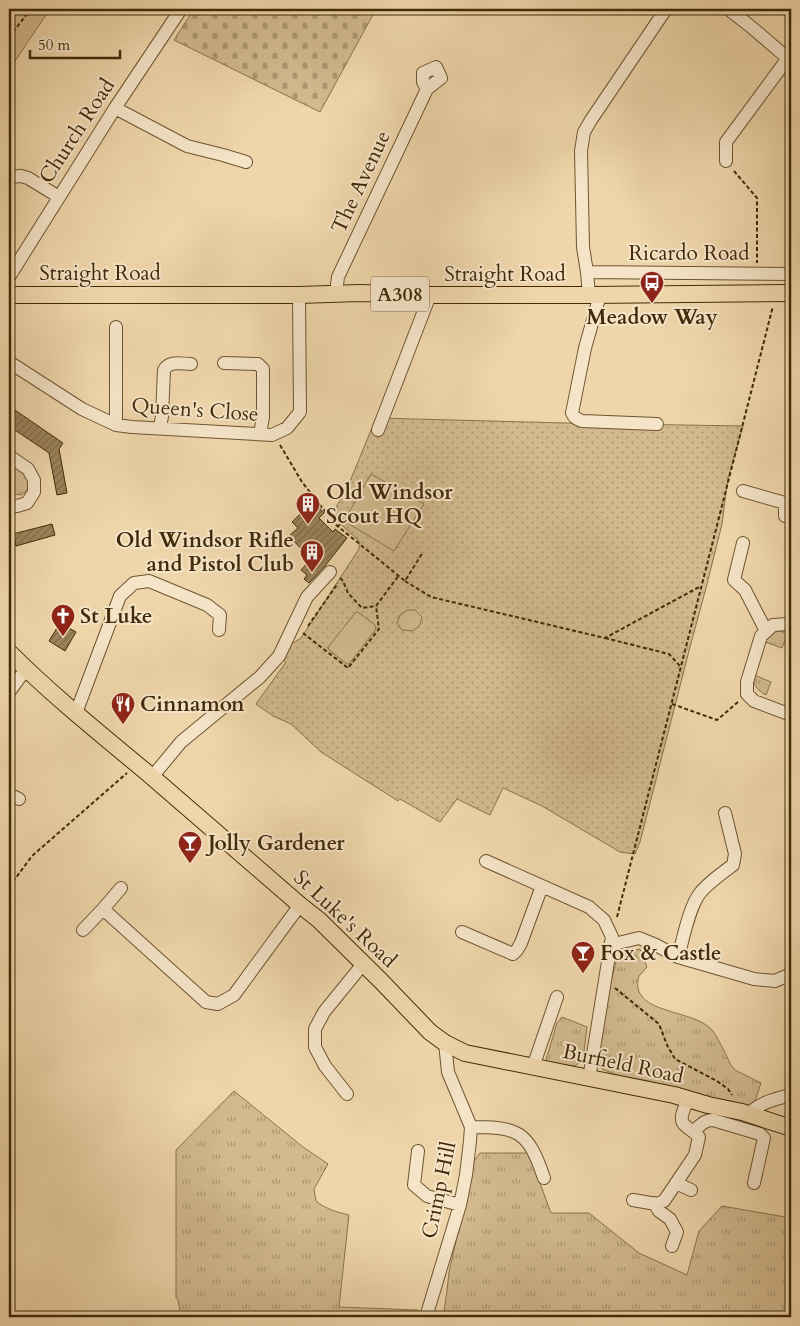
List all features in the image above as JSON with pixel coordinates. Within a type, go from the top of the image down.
[{"type":"main road","name":"Straight Road","points":[[9,294],[299,295],[336,293],[594,295],[784,293]]},
{"type":"main road","name":"St Luke's Road","points":[[9,652],[76,713],[300,906],[319,920],[430,1032],[445,1043]]},
{"type":"main road","name":"Burfield Road","points":[[445,1043],[464,1053],[674,1095],[746,1113],[791,1128]]},
{"type":"street","name":"Church Road","points":[[9,277],[115,108],[181,9]]},
{"type":"street","points":[[657,424],[582,421],[573,417],[572,413],[594,295],[587,272],[583,247],[582,151],[584,132],[590,120],[666,9]]},
{"type":"street","points":[[726,161],[726,142],[789,59],[728,9]]},
{"type":"street","name":"The Avenue","points":[[336,293],[338,277],[427,89]]},
{"type":"street","points":[[115,108],[186,146],[246,162]]},
{"type":"street","points":[[9,177],[21,176],[28,178],[58,197]]},
{"type":"street","name":"Ricardo Road","points":[[587,272],[791,274]]},
{"type":"street","name":"Queen's Close","points":[[9,362],[82,409],[116,424],[132,427],[274,434],[287,428],[300,412],[299,295]]},
{"type":"street","points":[[378,430],[430,295]]},
{"type":"street","points":[[116,326],[116,424]]},
{"type":"street","points":[[160,428],[164,370],[167,365],[172,363],[191,364]]},
{"type":"street","points":[[224,363],[258,364],[263,370],[263,417],[260,434]]},
{"type":"street","points":[[9,456],[28,469],[34,480],[34,492],[28,503],[16,506],[9,505]]},
{"type":"street","points":[[743,490],[788,503],[785,516]]},
{"type":"street","points":[[743,543],[734,580],[745,590],[766,631]]},
{"type":"street","points":[[152,777],[181,742],[260,677],[279,656],[307,597],[335,575]]},
{"type":"street","points":[[76,713],[120,596],[134,583],[149,581],[207,605],[220,615],[219,630]]},
{"type":"street","points":[[791,625],[773,625],[761,636],[747,682],[747,694],[754,701],[791,715]]},
{"type":"street","points":[[9,692],[26,669]]},
{"type":"street","points":[[678,957],[689,918],[699,894],[733,864],[735,854],[725,813]]},
{"type":"street","points":[[486,861],[589,907],[604,920],[611,941],[589,1079]]},
{"type":"street","points":[[462,932],[513,954],[521,943],[542,886]]},
{"type":"street","points":[[83,930],[121,888]]},
{"type":"street","points":[[103,909],[206,1002],[218,1004],[234,995],[300,906]]},
{"type":"street","points":[[611,941],[638,938],[678,957],[754,980],[774,981],[791,974]]},
{"type":"street","points":[[347,1094],[325,1066],[315,1047],[315,1029],[324,1012],[363,964]]},
{"type":"street","points":[[533,1067],[557,997]]},
{"type":"street","name":"Crimp Hill","points":[[426,1317],[460,1205],[466,1175],[471,1127],[448,1072],[445,1043]]},
{"type":"street","points":[[746,1113],[770,1100],[791,1095]]},
{"type":"street","points":[[634,1200],[654,1204],[664,1201],[695,1155],[698,1137],[682,1120],[688,1100]]},
{"type":"street","points":[[694,1131],[702,1123],[714,1120],[760,1134],[764,1138],[754,1183]]},
{"type":"street","points":[[471,1127],[496,1127],[512,1130],[524,1138],[532,1148],[544,1178]]},
{"type":"street","points":[[418,1151],[414,1185],[427,1196],[460,1205]]},
{"type":"street","points":[[676,1183],[691,1190]]},
{"type":"street","points":[[654,1204],[659,1211],[670,1219],[676,1232],[672,1246]]},
{"type":"path","points":[[9,38],[31,9]]},
{"type":"path","points":[[726,161],[757,198],[757,274]]},
{"type":"path","points":[[611,941],[702,586],[784,293]]},
{"type":"path","points":[[274,434],[302,482],[338,526],[398,576],[431,598],[669,654],[681,667]]},
{"type":"path","points":[[338,526],[344,521]]},
{"type":"path","points":[[405,581],[423,552]]},
{"type":"path","points":[[299,637],[335,575],[343,581],[348,594],[362,608],[376,606]]},
{"type":"path","points":[[303,632],[348,668],[379,629],[376,606],[398,576]]},
{"type":"path","points":[[605,638],[702,586]]},
{"type":"path","points":[[671,704],[717,720],[747,694]]},
{"type":"path","points":[[9,887],[32,856],[137,765]]},
{"type":"path","points":[[605,978],[620,994],[659,1024],[675,1059],[717,1081],[728,1090],[746,1113]]},
{"type":"green space","points":[[9,9],[50,9],[9,70]]},
{"type":"green space","points":[[194,9],[340,9],[346,11],[347,9],[376,9],[320,112],[174,40]]},
{"type":"green space","points":[[376,418],[743,426],[728,478],[722,524],[706,588],[640,842],[635,854],[620,852],[542,806],[503,788],[490,815],[457,799],[440,822],[400,799],[398,801],[321,752],[291,724],[273,716],[256,704],[286,662],[279,657],[284,649],[301,638],[359,549],[359,541],[331,515],[346,491]]},
{"type":"green space","points":[[9,462],[25,473],[29,479],[29,489],[21,495],[9,492]]},
{"type":"green space","points":[[371,474],[424,504],[394,551],[344,521]]},
{"type":"green space","points":[[408,610],[415,610],[422,617],[420,625],[413,631],[402,630],[397,623],[400,615]]},
{"type":"green space","points":[[356,612],[375,625],[376,629],[349,664],[347,664],[329,650],[328,647]]},
{"type":"green space","points":[[771,631],[788,633],[782,648],[762,641]]},
{"type":"green space","points":[[752,674],[771,682],[766,695],[756,687]]},
{"type":"green space","points":[[640,949],[647,967],[639,976],[638,989],[646,1001],[703,1023],[716,1035],[735,1070],[761,1083],[755,1101],[746,1109],[680,1089],[619,1076],[602,1069],[599,1059],[607,997],[616,962],[621,956]]},
{"type":"green space","points":[[562,1017],[587,1027],[583,1060],[575,1066],[545,1063],[557,1023]]},
{"type":"green space","points":[[234,1091],[303,1147],[328,1164],[314,1189],[316,1201],[331,1210],[349,1215],[339,1307],[418,1310],[418,1317],[181,1317],[176,1298],[176,1150]]},
{"type":"green space","points":[[480,1153],[529,1153],[551,1213],[589,1213],[639,1253],[687,1275],[699,1231],[722,1206],[791,1218],[791,1317],[443,1317],[449,1272],[474,1161]]},
{"type":"building","points":[[9,406],[63,443],[59,449],[67,493],[57,495],[49,453],[9,426]]},
{"type":"building","points":[[313,501],[324,513],[319,518],[333,532],[335,529],[347,538],[309,583],[304,579],[307,575],[301,570],[311,559],[289,536],[298,528],[292,522]]},
{"type":"building","points":[[52,524],[55,535],[16,546],[13,534]]},
{"type":"building","name":"St Luke","points":[[60,623],[76,632],[65,651],[49,641]]},
{"type":"place","name":"Meadow Way","points":[[652,304]]},
{"type":"place","name":"Old Windsor Scout HQ","points":[[308,525]]},
{"type":"place","name":"Old Windsor Rifle and Pistol Club","points":[[312,573]]},
{"type":"place","name":"St Luke","points":[[63,637]]},
{"type":"place","name":"Cinnamon","points":[[123,725]]},
{"type":"place","name":"Jolly Gardener","points":[[190,864]]},
{"type":"place","name":"Fox & Castle","points":[[583,974]]}]
